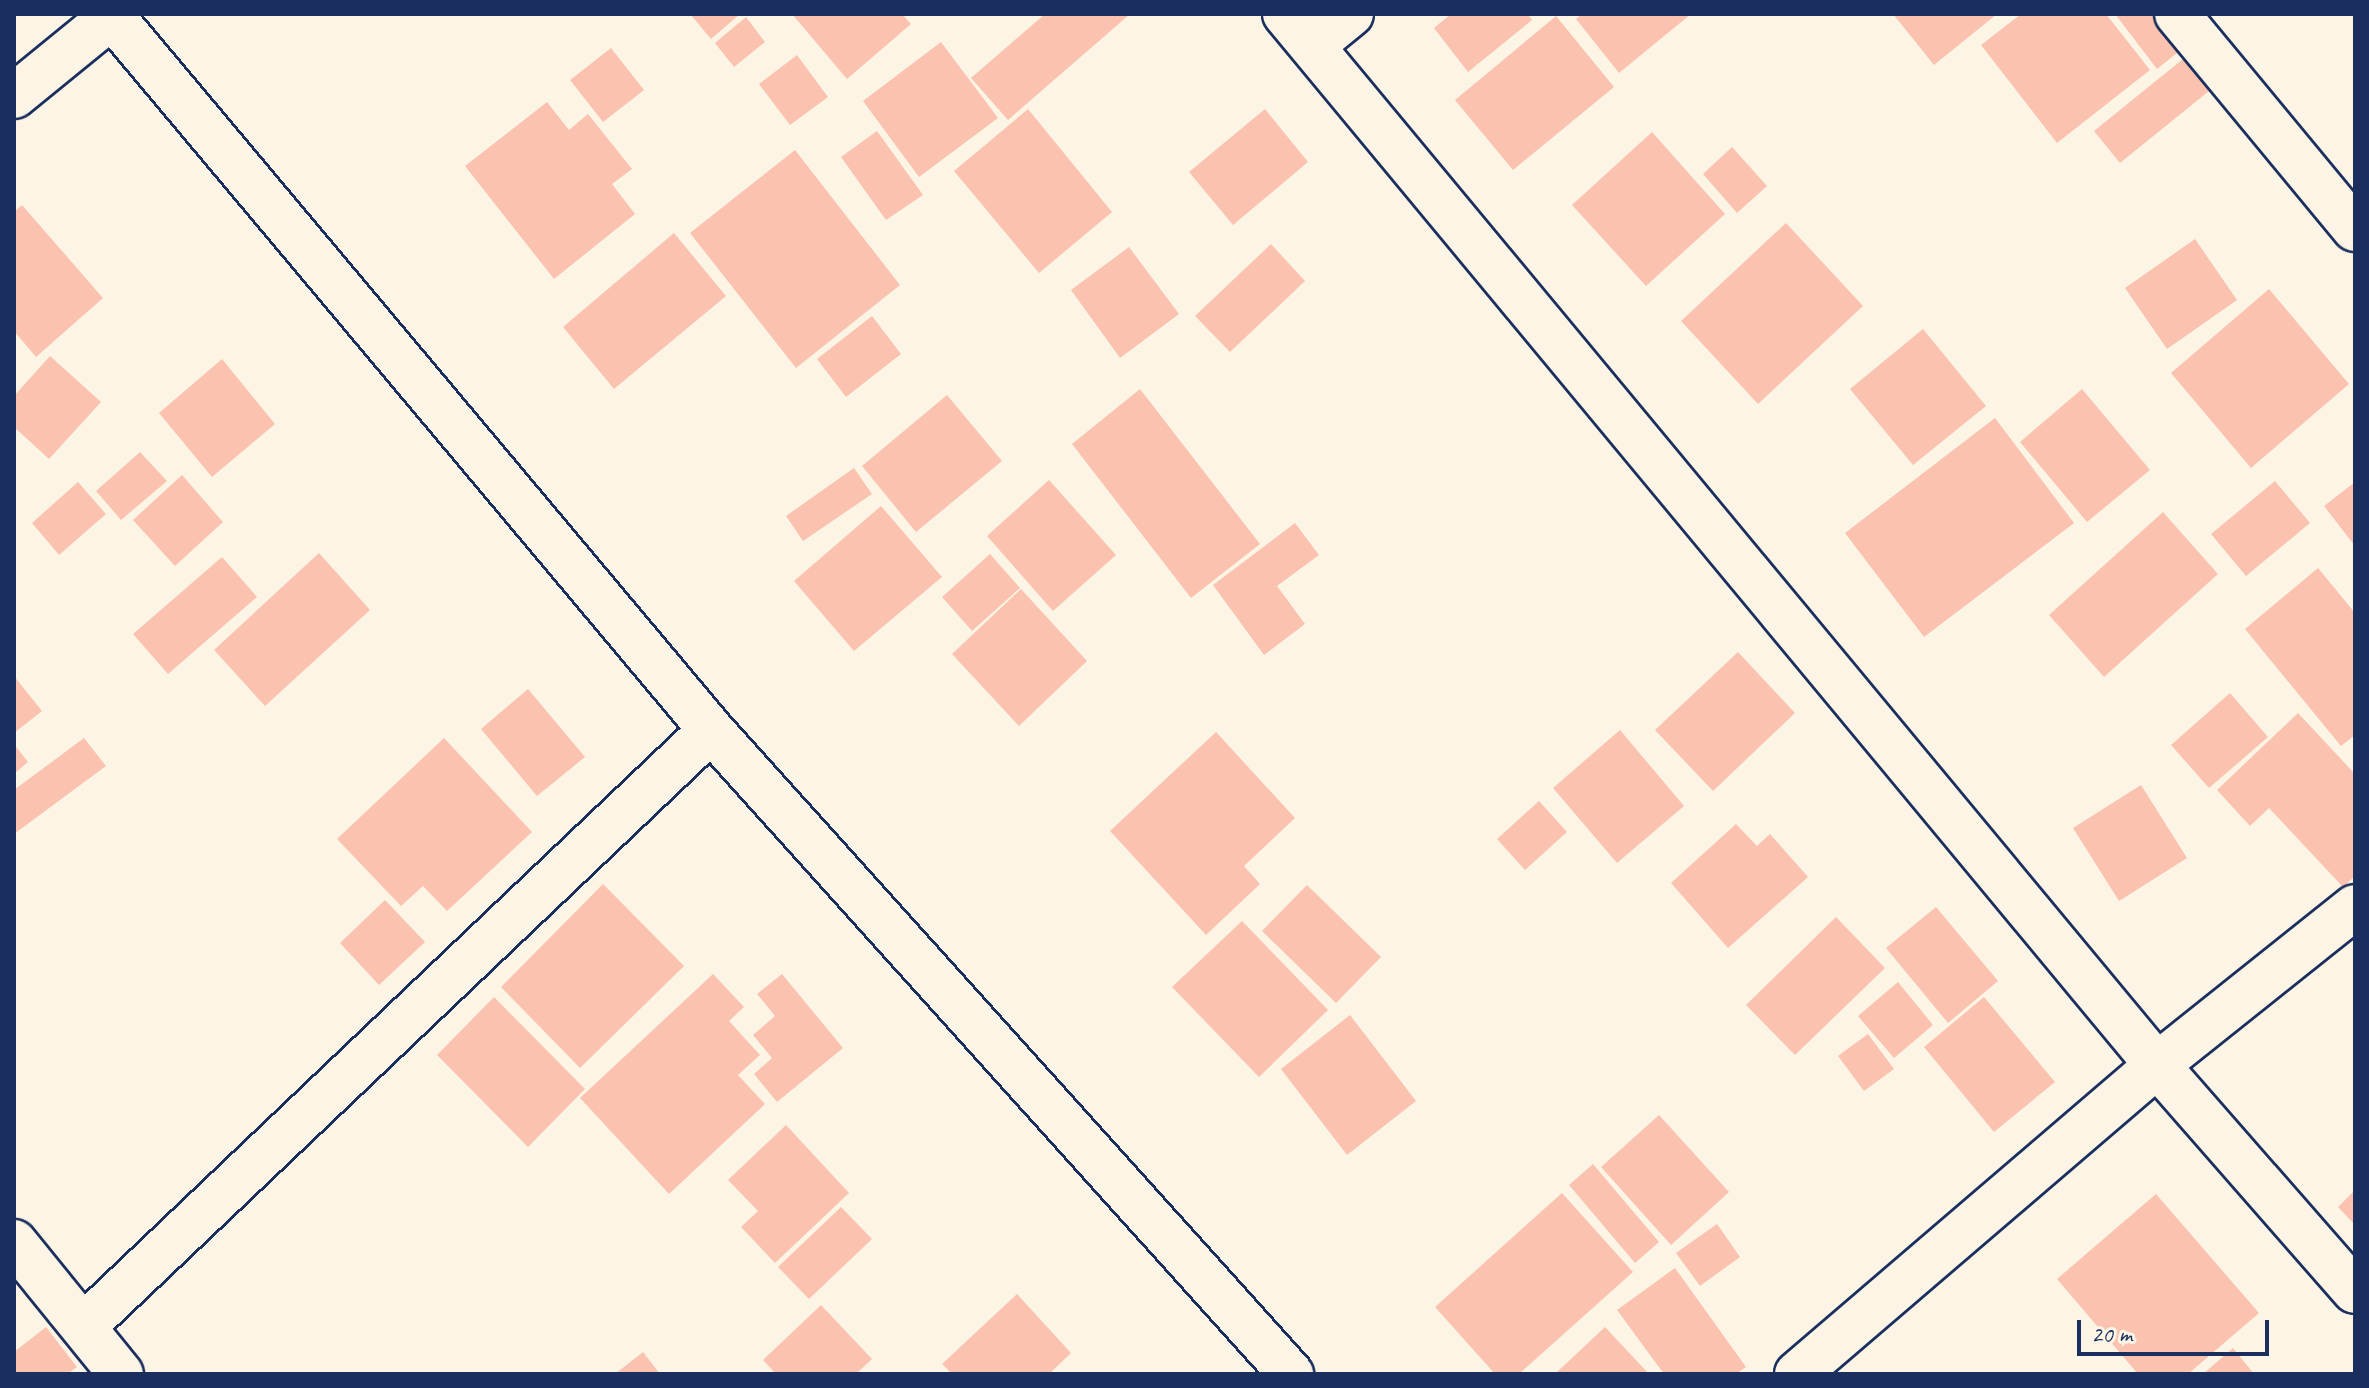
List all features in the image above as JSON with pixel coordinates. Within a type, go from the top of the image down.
[{"type":"street","points":[[1351,14],[1299,29],[2157,1065],[2355,1291]]},
{"type":"street","points":[[2177,14],[2355,229]]},
{"type":"street","points":[[14,96],[111,15],[711,730],[1291,1374]]},
{"type":"street","points":[[84,1326],[711,730]]},
{"type":"street","points":[[1797,1374],[2157,1065],[2355,907]]},
{"type":"street","points":[[14,1242],[121,1374]]},
{"type":"building","points":[[690,14],[740,14],[711,39]]},
{"type":"building","points":[[792,14],[902,14],[911,24],[847,79]]},
{"type":"building","points":[[1045,14],[1130,14],[1008,120],[971,78]]},
{"type":"building","points":[[1451,14],[1528,14],[1532,20],[1468,72],[1434,28]]},
{"type":"building","points":[[1582,14],[1691,14],[1619,73],[1576,19]]},
{"type":"building","points":[[1893,14],[1997,14],[1934,65]]},
{"type":"building","points":[[2021,14],[2106,14],[2150,70],[2057,143],[1981,45]]},
{"type":"building","points":[[2115,14],[2155,14],[2182,49],[2157,69]]},
{"type":"building","points":[[1556,16],[1614,87],[1513,170],[1455,100]]},
{"type":"building","points":[[746,17],[765,42],[734,67],[715,43]]},
{"type":"building","points":[[941,42],[998,118],[919,177],[863,101]]},
{"type":"building","points":[[611,48],[644,90],[603,122],[570,80]]},
{"type":"building","points":[[797,55],[828,97],[790,125],[759,84]]},
{"type":"building","points":[[2183,59],[2209,91],[2120,163],[2094,131]]},
{"type":"building","points":[[547,102],[569,130],[588,114],[632,169],[612,184],[635,214],[554,279],[465,166]]},
{"type":"building","points":[[1028,109],[1112,212],[1039,273],[954,171]]},
{"type":"building","points":[[1265,109],[1308,162],[1233,225],[1189,172]]},
{"type":"building","points":[[877,131],[923,195],[886,220],[841,157]]},
{"type":"building","points":[[1652,132],[1725,214],[1646,286],[1572,205]]},
{"type":"building","points":[[1732,147],[1767,186],[1737,213],[1703,174]]},
{"type":"building","points":[[795,150],[900,285],[796,368],[690,233]]},
{"type":"building","points":[[22,205],[103,298],[36,357],[14,331],[14,212]]},
{"type":"building","points":[[1786,223],[1863,306],[1758,404],[1681,321]]},
{"type":"building","points":[[674,233],[726,296],[614,389],[563,327]]},
{"type":"building","points":[[2195,239],[2237,300],[2167,349],[2125,288]]},
{"type":"building","points":[[1271,244],[1305,281],[1230,352],[1195,316]]},
{"type":"building","points":[[1129,247],[1179,314],[1120,358],[1071,290]]},
{"type":"building","points":[[2269,289],[2349,384],[2251,468],[2171,373]]},
{"type":"building","points":[[872,316],[901,354],[846,397],[817,359]]},
{"type":"building","points":[[1923,329],[1986,406],[1913,465],[1850,389]]},
{"type":"building","points":[[50,356],[101,402],[49,459],[14,427],[14,396]]},
{"type":"building","points":[[222,359],[275,424],[212,477],[159,413]]},
{"type":"building","points":[[1140,389],[1260,544],[1191,598],[1072,444]]},
{"type":"building","points":[[2082,389],[2150,470],[2087,522],[2020,442]]},
{"type":"building","points":[[947,395],[1002,461],[916,532],[862,466]]},
{"type":"building","points":[[1995,418],[2074,523],[1924,637],[1845,533]]},
{"type":"building","points":[[140,452],[167,481],[121,520],[96,491]]},
{"type":"building","points":[[854,468],[872,494],[803,541],[786,516]]},
{"type":"building","points":[[182,475],[223,522],[175,566],[133,520]]},
{"type":"building","points":[[1049,480],[1116,555],[1053,611],[987,536]]},
{"type":"building","points":[[2275,481],[2310,523],[2246,576],[2211,534]]},
{"type":"building","points":[[78,482],[106,514],[59,555],[32,523]]},
{"type":"building","points":[[2355,482],[2355,546],[2324,506]]},
{"type":"building","points":[[881,506],[942,577],[854,651],[794,581]]},
{"type":"building","points":[[2163,512],[2218,574],[2104,677],[2049,615]]},
{"type":"building","points":[[1295,523],[1319,555],[1277,586],[1305,624],[1264,655],[1213,585]]},
{"type":"building","points":[[319,553],[370,610],[265,706],[214,650]]},
{"type":"building","points":[[990,554],[1020,588],[972,631],[942,597]]},
{"type":"building","points":[[222,557],[257,597],[168,674],[133,634]]},
{"type":"building","points":[[2318,568],[2355,613],[2355,735],[2341,746],[2245,629]]},
{"type":"building","points":[[1021,589],[1087,661],[1019,726],[952,654]]},
{"type":"building","points":[[1738,652],[1795,713],[1713,791],[1655,730]]},
{"type":"building","points":[[14,676],[42,711],[14,733]]},
{"type":"building","points":[[528,689],[585,757],[537,796],[481,729]]},
{"type":"building","points":[[2230,693],[2268,737],[2209,788],[2171,745]]},
{"type":"building","points":[[2298,713],[2355,774],[2355,876],[2343,887],[2269,808],[2250,826],[2217,790]]},
{"type":"building","points":[[1620,730],[1684,806],[1617,863],[1553,788]]},
{"type":"building","points":[[1216,732],[1295,818],[1244,866],[1260,884],[1206,935],[1110,831]]},
{"type":"building","points":[[84,738],[106,766],[14,834],[14,790]]},
{"type":"building","points":[[444,738],[532,832],[447,911],[423,886],[401,906],[337,839]]},
{"type":"building","points":[[14,744],[28,762],[14,774]]},
{"type":"building","points":[[2141,785],[2187,858],[2119,901],[2073,828]]},
{"type":"building","points":[[1539,801],[1567,832],[1525,870],[1497,839]]},
{"type":"building","points":[[1736,824],[1757,846],[1770,834],[1808,877],[1728,948],[1671,883]]},
{"type":"building","points":[[603,884],[684,966],[580,1068],[501,987]]},
{"type":"building","points":[[1307,885],[1381,957],[1336,1003],[1262,931]]},
{"type":"building","points":[[385,900],[425,942],[379,985],[340,943]]},
{"type":"building","points":[[1936,907],[1998,981],[1948,1023],[1886,948]]},
{"type":"building","points":[[1836,917],[1885,968],[1795,1055],[1746,1005]]},
{"type":"building","points":[[1242,921],[1328,1010],[1259,1077],[1172,987]]},
{"type":"building","points":[[713,974],[744,1007],[729,1021],[760,1055],[738,1075],[765,1104],[669,1194],[580,1098]]},
{"type":"building","points":[[782,974],[843,1048],[777,1102],[754,1074],[772,1058],[753,1035],[775,1016],[757,994]]},
{"type":"building","points":[[1898,982],[1933,1025],[1894,1058],[1858,1016]]},
{"type":"building","points":[[494,997],[585,1089],[528,1147],[437,1055]]},
{"type":"building","points":[[1984,997],[2055,1082],[1994,1132],[1924,1047]]},
{"type":"building","points":[[1350,1015],[1416,1101],[1347,1155],[1281,1069]]},
{"type":"building","points":[[1868,1034],[1894,1069],[1864,1091],[1838,1056]]},
{"type":"building","points":[[1659,1115],[1729,1192],[1671,1245],[1601,1167]]},
{"type":"building","points":[[786,1125],[849,1193],[775,1263],[741,1227],[758,1211],[728,1180]]},
{"type":"building","points":[[1593,1164],[1659,1242],[1635,1263],[1569,1185]]},
{"type":"building","points":[[2355,1190],[2355,1225],[2338,1207]]},
{"type":"building","points":[[1562,1193],[1633,1272],[1519,1374],[1495,1374],[1435,1307]]},
{"type":"building","points":[[2156,1194],[2259,1313],[2188,1374],[2138,1374],[2057,1279]]},
{"type":"building","points":[[841,1207],[872,1239],[809,1299],[778,1267]]},
{"type":"building","points":[[1717,1224],[1740,1257],[1700,1286],[1676,1253]]},
{"type":"building","points":[[1675,1268],[1746,1367],[1736,1374],[1664,1374],[1617,1310]]},
{"type":"building","points":[[1017,1294],[1071,1353],[1049,1374],[952,1374],[942,1364]]},
{"type":"building","points":[[821,1305],[872,1359],[856,1374],[776,1374],[763,1360]]},
{"type":"building","points":[[46,1327],[77,1367],[67,1374],[14,1374],[14,1352]]},
{"type":"building","points":[[1605,1327],[1649,1374],[1555,1374]]},
{"type":"building","points":[[2233,1348],[2254,1374],[2203,1374]]},
{"type":"building","points":[[643,1352],[660,1374],[615,1374]]}]
